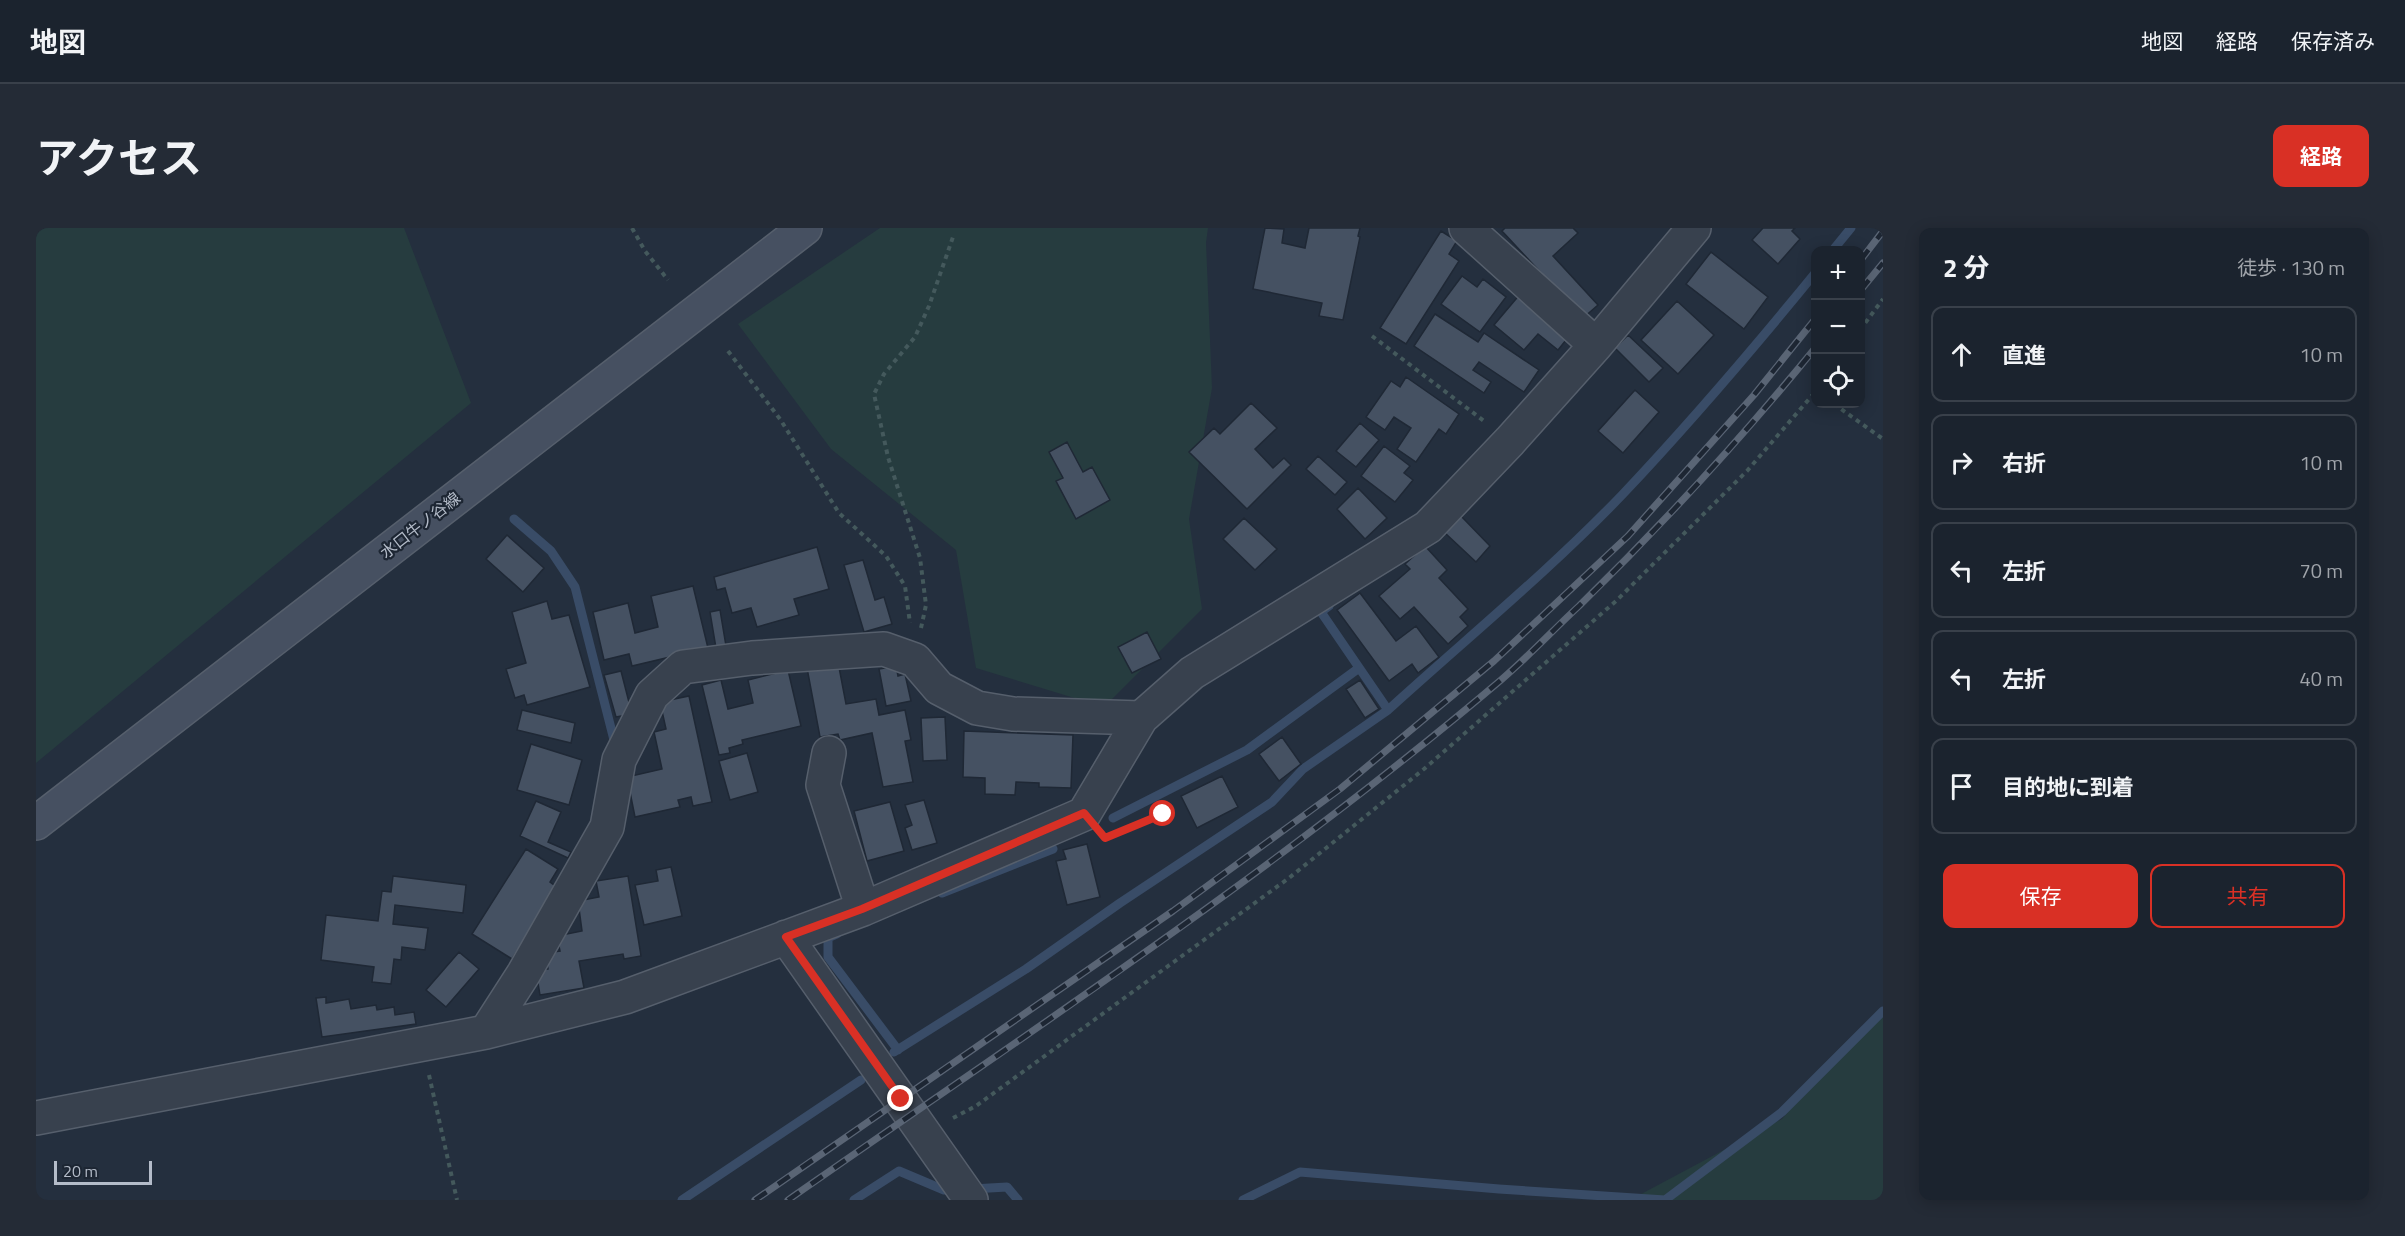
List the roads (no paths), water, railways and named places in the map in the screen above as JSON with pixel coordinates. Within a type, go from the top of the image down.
[{"type":"main road","name":"水口牛ノ谷線","points":[[36,823],[805,228]]},
{"type":"street","points":[[1466,228],[1596,345]]},
{"type":"street","points":[[36,1118],[486,1032],[625,997],[862,909],[1084,813],[1141,718],[1192,673],[1345,576],[1428,527],[1510,441],[1596,345],[1694,228]]},
{"type":"street","points":[[486,1032],[524,974],[607,827],[619,760],[652,695],[683,667],[752,658],[884,649],[915,660],[939,688],[977,708],[1013,714],[1141,718]]},
{"type":"street","points":[[829,753],[823,786],[862,909]]},
{"type":"street","points":[[786,937],[972,1200]]},
{"type":"waterway","points":[[1836,246],[1851,228]]},
{"type":"waterway","points":[[1388,710],[1536,578],[1622,495],[1721,385],[1811,278]]},
{"type":"waterway","points":[[514,519],[551,551],[575,587],[614,740]]},
{"type":"waterway","points":[[894,1052],[1026,969],[1120,903],[1272,802],[1303,769],[1388,710],[1321,612],[1329,606]]},
{"type":"waterway","points":[[1113,818],[1247,750],[1359,668]]},
{"type":"waterway","points":[[942,893],[1053,849]]},
{"type":"waterway","points":[[837,934],[828,938],[828,957],[898,1050]]},
{"type":"waterway","points":[[1243,1200],[1300,1172],[1665,1200],[1782,1112],[1883,1011]]},
{"type":"waterway","points":[[682,1200],[861,1080]]},
{"type":"waterway","points":[[854,1200],[899,1171],[944,1190],[955,1190]]},
{"type":"waterway","points":[[972,1189],[1007,1187],[1018,1200]]},
{"type":"railway","points":[[1865,254],[1883,231]]},
{"type":"railway","points":[[1865,285],[1883,263]]},
{"type":"railway","points":[[755,1200],[1173,911],[1340,789],[1494,661],[1628,536],[1754,395],[1811,324]]},
{"type":"railway","points":[[788,1200],[1241,884],[1416,750],[1501,680],[1641,544],[1731,447],[1811,353]]}]
